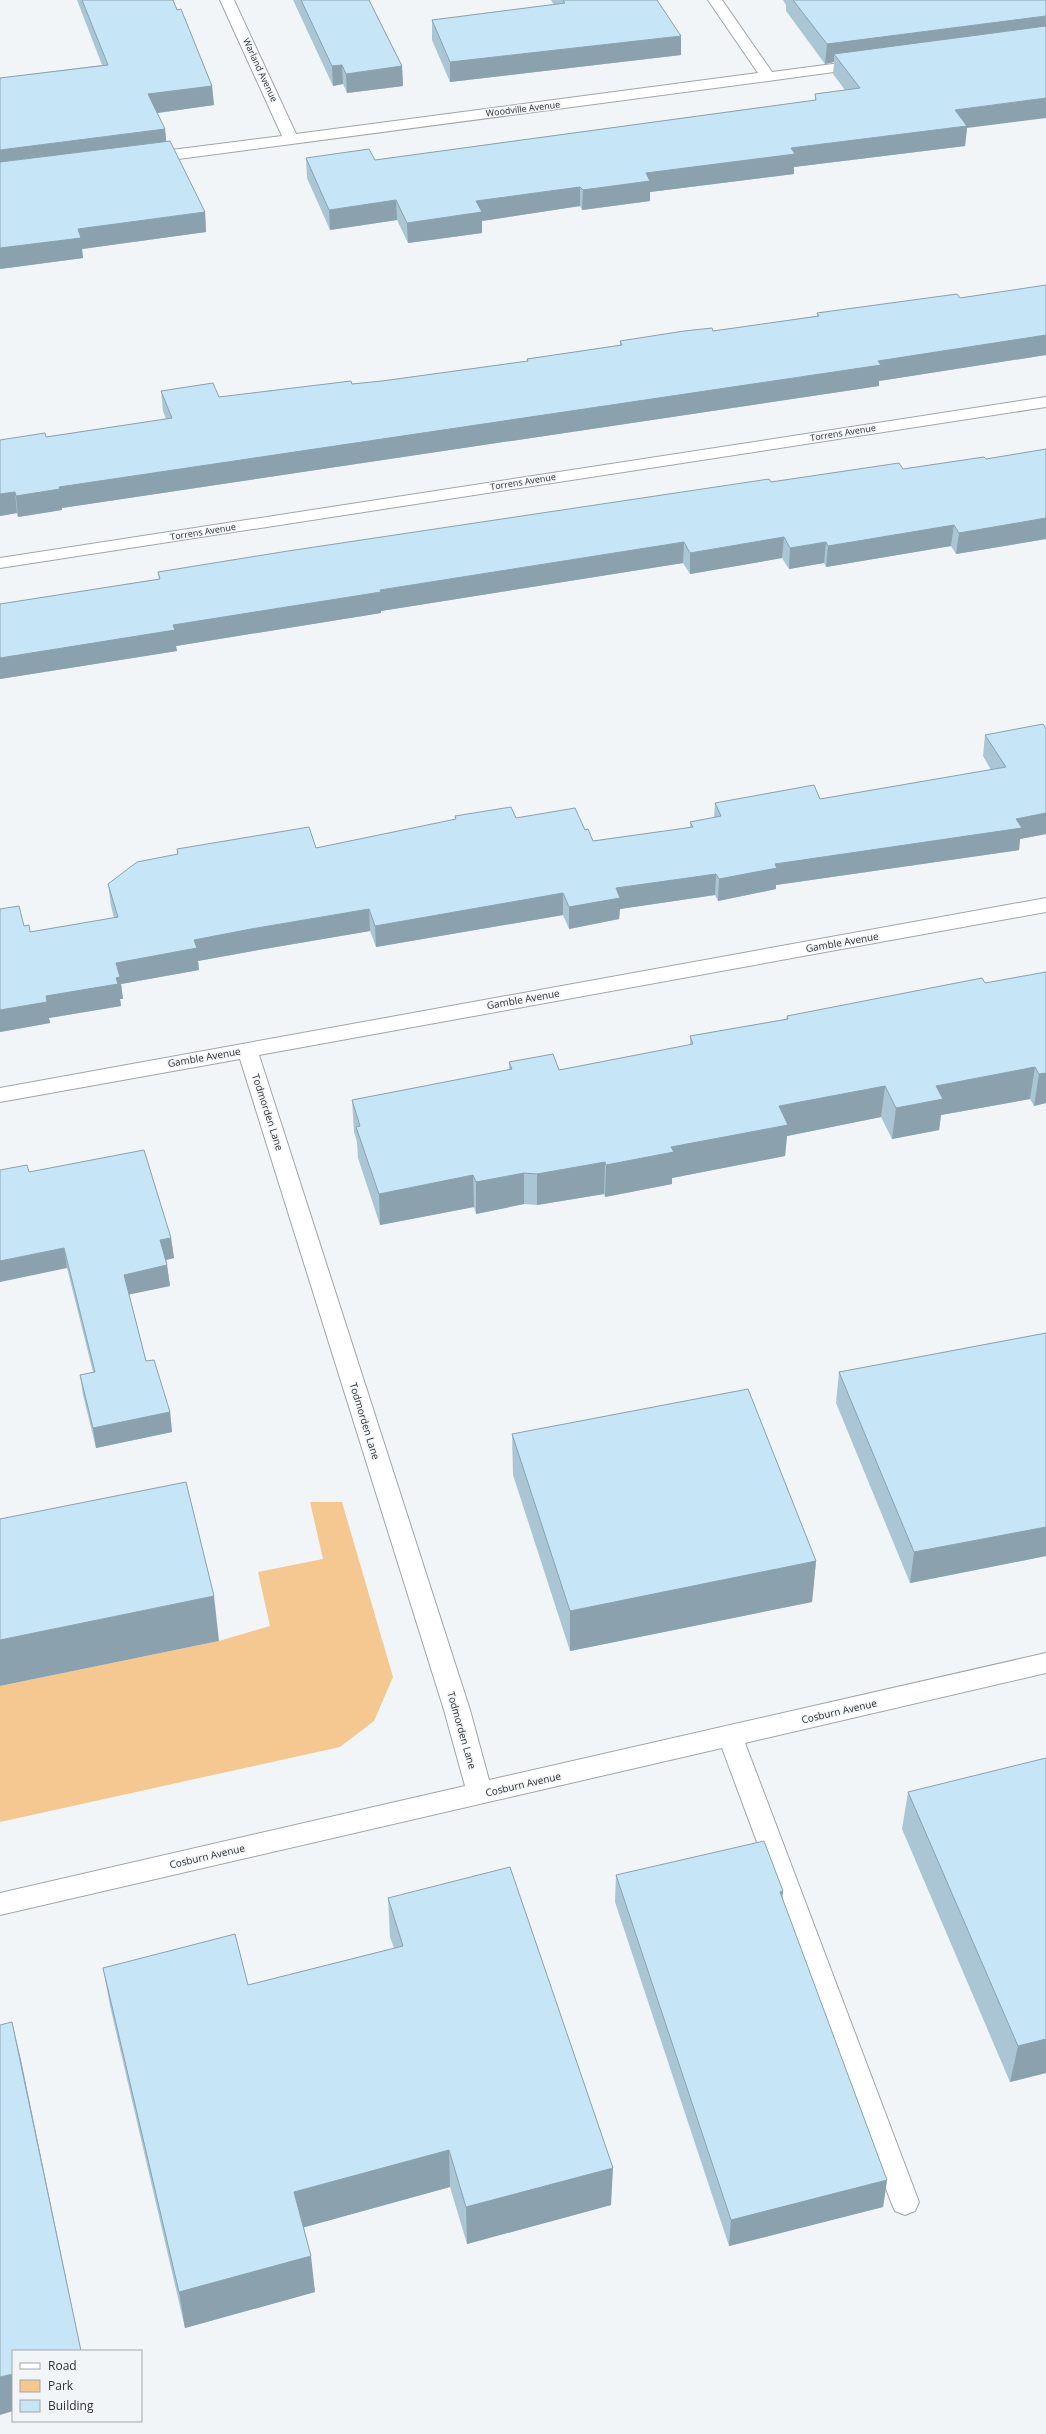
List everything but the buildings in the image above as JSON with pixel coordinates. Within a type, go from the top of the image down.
[{"type":"street","name":"Warland Avenue","points":[[228,0],[292,139]]},
{"type":"street","points":[[715,0],[768,77]]},
{"type":"street","name":"Woodville Avenue","points":[[134,160],[876,62]]},
{"type":"street","name":"Torrens Avenue","points":[[0,563],[1046,402]]},
{"type":"street","name":"Gamble Avenue","points":[[0,1095],[1046,905]]},
{"type":"street","name":"Todmorden Lane","points":[[247,1049],[457,1710],[480,1794]]},
{"type":"street","name":"Cosburn Avenue","points":[[0,1904],[1046,1663]]},
{"type":"street","points":[[730,1736],[905,2202]]},
{"type":"green space","points":[[310,1502],[342,1502],[393,1677],[374,1721],[340,1747],[0,1822],[0,1686],[219,1641],[270,1626],[258,1572],[323,1559]]}]
